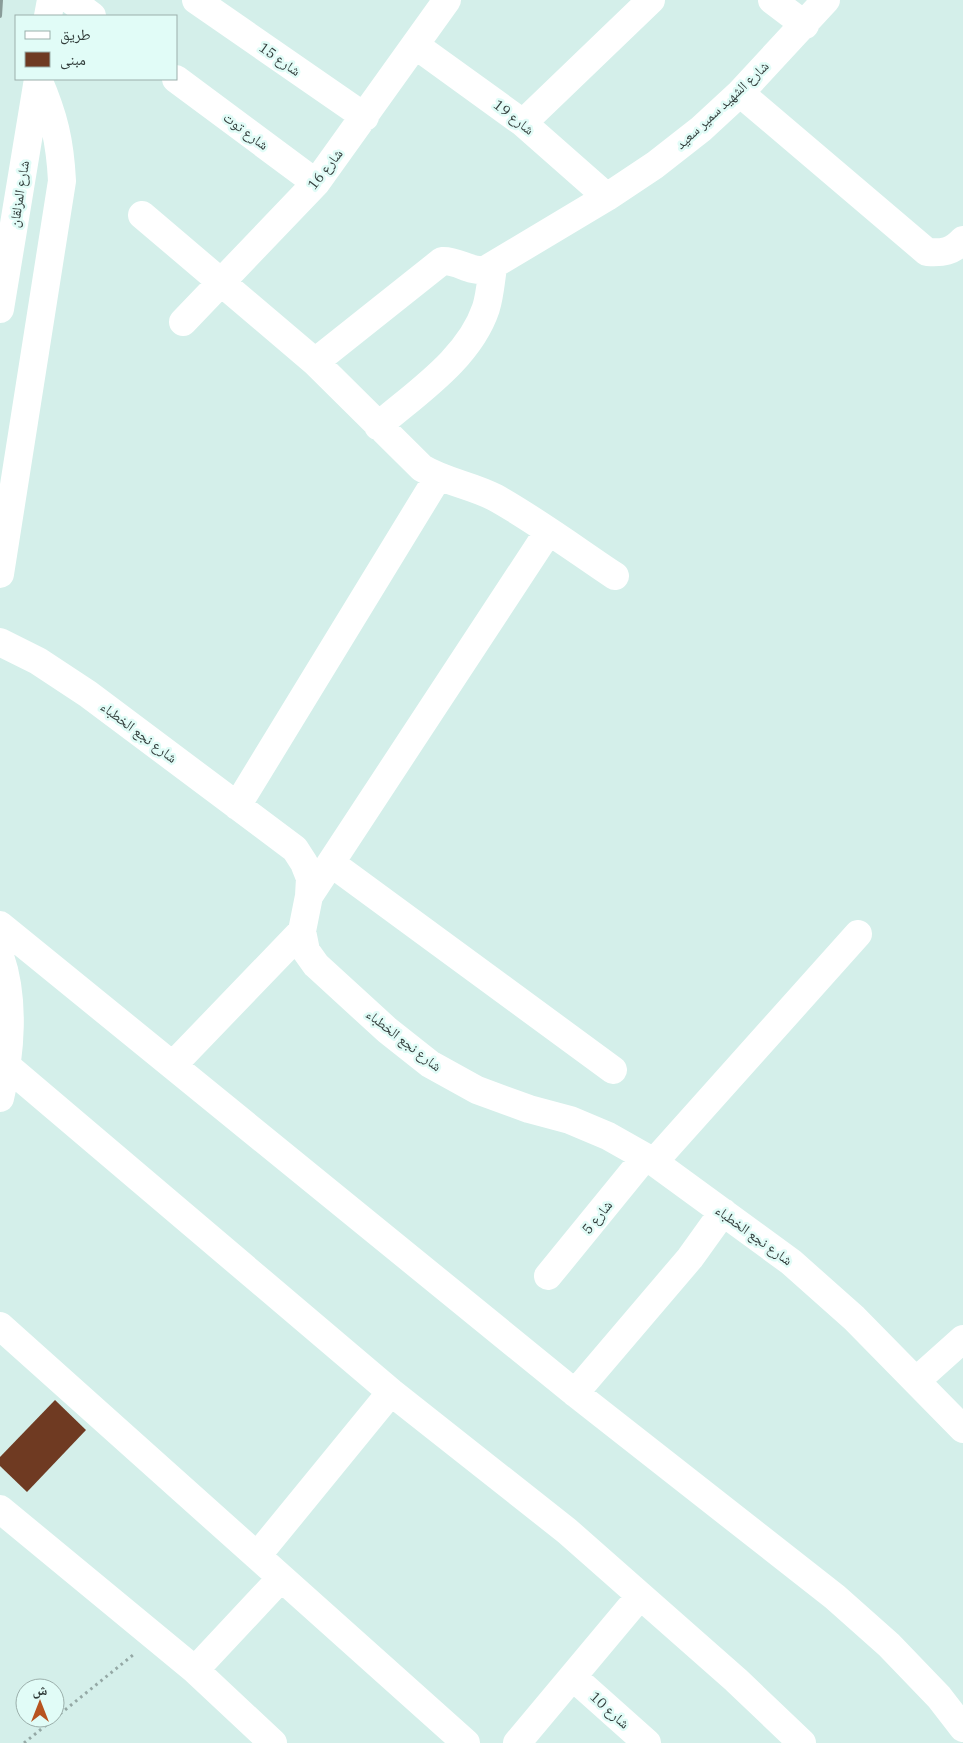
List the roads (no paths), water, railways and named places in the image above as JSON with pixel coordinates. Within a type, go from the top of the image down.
[{"type":"street","points":[[48,15],[51,0]]},
{"type":"street","points":[[71,0],[91,15]]},
{"type":"street","name":"شارع 15","points":[[196,0],[228,9],[365,117]]},
{"type":"street","name":"شارع 16","points":[[183,322],[316,183],[365,117],[446,0]]},
{"type":"street","points":[[523,123],[651,0]]},
{"type":"street","points":[[772,0],[805,25]]},
{"type":"street","name":"شارع الشهيد سمير سعيد","points":[[493,267],[607,197],[655,165],[700,129],[740,93],[805,25],[826,0]]},
{"type":"street","name":"شارع 19","points":[[415,45],[523,123],[607,197]]},
{"type":"street","points":[[0,574],[62,181],[60,146],[52,112],[38,80]]},
{"type":"street","name":"شارع المزلقان","points":[[0,309],[38,80]]},
{"type":"street","name":"شارع توت","points":[[177,80],[316,183]]},
{"type":"street","points":[[740,93],[927,252],[942,253],[956,248],[963,240]]},
{"type":"street","points":[[142,215],[222,281],[315,362],[408,456],[438,477],[468,484],[482,492],[615,576]]},
{"type":"street","points":[[315,362],[442,262],[450,260],[477,271],[493,267],[486,309],[466,346],[436,376],[378,426]]},
{"type":"street","points":[[237,806],[438,477]]},
{"type":"street","points":[[309,896],[548,532]]},
{"type":"street","name":"شارع نجع الخطباء","points":[[0,642],[38,661],[88,694],[295,849],[304,863],[310,878],[309,896],[302,931],[306,951],[316,965],[387,1030],[430,1064],[477,1090],[529,1109],[570,1120],[608,1136],[650,1159],[791,1262],[854,1318],[963,1428]]},
{"type":"street","points":[[331,863],[613,1070]]},
{"type":"street","points":[[0,925],[575,1393],[835,1597],[890,1645],[939,1698],[963,1728]]},
{"type":"street","points":[[173,1065],[302,931]]},
{"type":"street","name":"شارع 5","points":[[548,1276],[650,1159],[858,934]]},
{"type":"street","points":[[0,956],[10,1015],[8,1067],[0,1098]]},
{"type":"street","points":[[8,1067],[391,1392],[567,1531],[736,1680],[802,1743]]},
{"type":"street","points":[[575,1393],[690,1258],[722,1212]]},
{"type":"street","points":[[0,1326],[466,1743]]},
{"type":"street","points":[[916,1381],[963,1339]]},
{"type":"street","points":[[257,1556],[391,1392]]},
{"type":"street","points":[[0,1509],[195,1670],[272,1743]]},
{"type":"street","points":[[195,1670],[282,1578]]},
{"type":"street","points":[[517,1743],[640,1596]]},
{"type":"street","name":"شارع 10","points":[[573,1677],[647,1743]]},
{"type":"railway","points":[[0,16],[1,0]]}]
